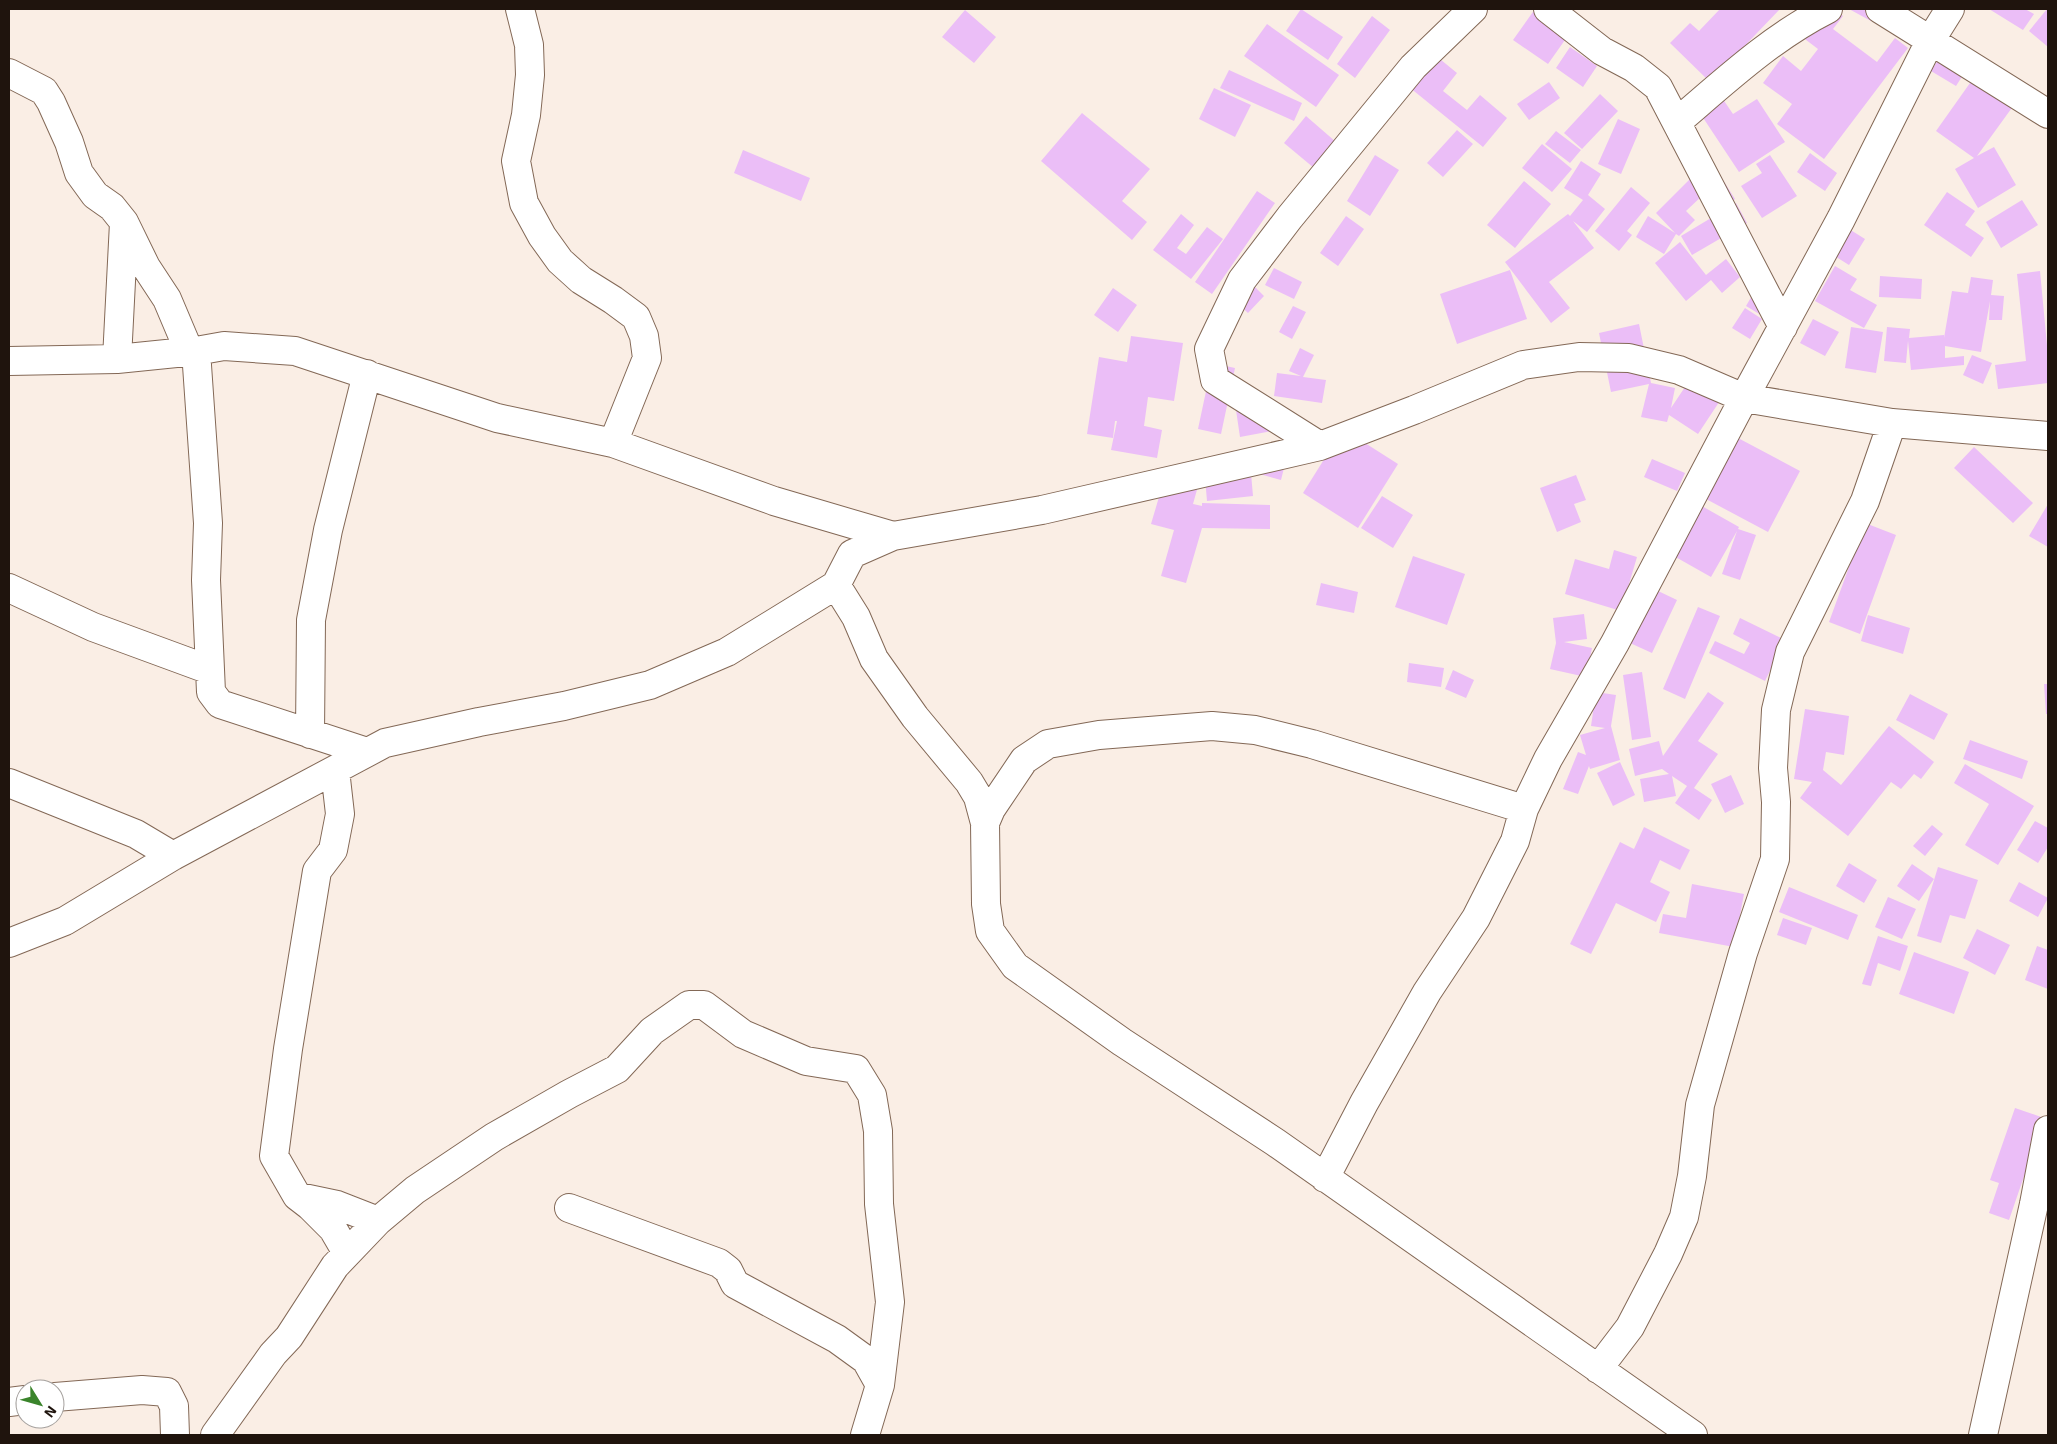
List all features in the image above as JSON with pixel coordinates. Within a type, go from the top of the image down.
[{"type":"street","points":[[520,9],[529,44],[530,74],[526,115],[516,161],[524,203],[542,236],[560,260],[581,280],[613,300],[636,318],[644,336],[647,358],[613,443]]},
{"type":"street","points":[[1320,446],[1215,380],[1209,350],[1242,280],[1290,217],[1413,67],[1473,9]]},
{"type":"street","points":[[1548,9],[1602,51],[1634,68],[1658,86],[1783,327]]},
{"type":"street","points":[[1676,122],[1775,42],[1811,17],[1828,9]]},
{"type":"street","points":[[1880,9],[2048,114]]},
{"type":"street","points":[[1325,1178],[1364,1103],[1427,992],[1476,918],[1515,841],[1524,808],[1548,758],[1615,643],[1841,219],[1930,41],[1950,9]]},
{"type":"street","points":[[9,73],[44,91],[69,142],[80,173],[95,195],[112,207],[124,222],[146,267],[193,351],[208,523],[206,580],[211,692],[220,704],[367,752]]},
{"type":"street","points":[[117,359],[124,222]]},
{"type":"street","points":[[9,361],[117,359],[224,346],[295,351],[496,418],[613,443],[774,501],[893,536]]},
{"type":"street","points":[[9,943],[65,921],[173,856],[385,743],[479,722],[564,706],[650,685],[727,652],[836,585],[852,554],[893,536],[1042,510],[1320,446],[1523,365],[1578,357],[1629,358],[1679,370],[1744,398],[1892,423],[2048,436]]},
{"type":"street","points":[[310,734],[311,620],[328,530],[367,374]]},
{"type":"street","points":[[1598,1369],[1630,1327],[1668,1254],[1684,1216],[1692,1176],[1700,1105],[1742,953],[1775,859],[1776,802],[1773,768],[1776,710],[1790,652],[1864,501],[1892,423]]},
{"type":"street","points":[[836,585],[856,618],[874,659],[915,717],[969,782],[978,797],[985,823],[986,904],[990,931],[1015,966],[1122,1042],[1275,1142],[1693,1435]]},
{"type":"street","points":[[9,588],[93,627],[210,670]]},
{"type":"street","points":[[985,823],[991,810],[1024,760],[1048,744],[1099,735],[1212,726],[1255,730],[1312,744],[1524,808]]},
{"type":"street","points":[[335,770],[340,814],[333,850],[317,871],[291,1029],[274,1156],[297,1196],[333,1229],[347,1253]]},
{"type":"street","points":[[9,783],[136,834],[173,856]]},
{"type":"street","points":[[214,1435],[273,1354],[289,1337],[335,1266],[378,1221],[415,1190],[494,1137],[569,1094],[618,1069],[652,1031],[689,1005],[704,1005],[744,1034],[806,1061],[856,1069],[872,1096],[878,1131],[879,1204],[890,1302],[880,1385],[865,1435]]},
{"type":"street","points":[[1983,1435],[2041,1204],[2048,1130]]},
{"type":"street","points":[[297,1196],[337,1205],[378,1221]]},
{"type":"street","points":[[569,1208],[719,1263],[728,1270],[735,1284],[837,1339],[866,1360],[880,1385]]},
{"type":"street","points":[[65,1396],[142,1390],[168,1392],[174,1406],[174,1435]]},
{"type":"building","points":[[1301,9],[1343,37],[1328,60],[1286,31]]},
{"type":"building","points":[[1535,9],[1572,30],[1548,64],[1513,40]]},
{"type":"building","points":[[1720,9],[1780,9],[1710,82],[1670,43],[1690,23],[1699,31]]},
{"type":"building","points":[[1834,9],[1843,16],[1833,29],[1877,62],[1895,38],[1908,48],[1824,159],[1777,124],[1792,104],[1763,83],[1783,56],[1801,71],[1818,49],[1789,27]]},
{"type":"building","points":[[1849,9],[1878,9],[1871,21]]},
{"type":"building","points":[[1989,9],[2025,9],[2034,14],[2023,30]]},
{"type":"building","points":[[2048,9],[2048,47],[2029,31]]},
{"type":"building","points":[[965,10],[996,37],[974,63],[942,37]]},
{"type":"building","points":[[1372,16],[1390,30],[1355,78],[1337,64]]},
{"type":"building","points":[[1267,24],[1339,75],[1316,107],[1244,56]]},
{"type":"building","points":[[1950,41],[1975,56],[1956,86],[1931,71]]},
{"type":"building","points":[[1570,47],[1597,66],[1583,87],[1556,68]]},
{"type":"building","points":[[1435,55],[1457,73],[1443,91],[1467,110],[1480,95],[1507,118],[1483,147],[1409,87]]},
{"type":"building","points":[[1987,59],[2027,87],[1977,156],[1994,147],[2016,185],[1978,208],[1955,169],[1974,158],[1936,131]]},
{"type":"building","points":[[1229,70],[1302,103],[1294,121],[1220,88]]},
{"type":"building","points":[[1549,82],[1560,98],[1529,120],[1517,104]]},
{"type":"building","points":[[1714,86],[1733,114],[1757,99],[1785,142],[1739,172],[1692,101]]},
{"type":"building","points":[[1214,88],[1251,105],[1235,137],[1199,119]]},
{"type":"building","points":[[1600,94],[1618,111],[1582,149],[1564,133]]},
{"type":"building","points":[[1082,113],[1150,169],[1122,201],[1147,222],[1132,240],[1041,161]]},
{"type":"building","points":[[1306,116],[1336,142],[1314,168],[1284,143]]},
{"type":"building","points":[[1618,119],[1640,129],[1621,174],[1598,164]]},
{"type":"building","points":[[1457,130],[1473,144],[1443,177],[1427,163]]},
{"type":"building","points":[[1556,131],[1581,150],[1570,163],[1545,144]]},
{"type":"building","points":[[1542,144],[1572,169],[1552,192],[1522,168]]},
{"type":"building","points":[[743,150],[810,178],[801,201],[734,173]]},
{"type":"building","points":[[1810,153],[1837,173],[1825,191],[1797,172]]},
{"type":"building","points":[[1375,155],[1399,170],[1370,216],[1347,201]]},
{"type":"building","points":[[1770,155],[1797,196],[1762,218],[1741,186],[1762,173],[1756,164]]},
{"type":"building","points":[[1581,161],[1601,174],[1588,195],[1605,209],[1587,232],[1573,221],[1594,248],[1549,282],[1570,308],[1551,323],[1505,262],[1568,214],[1570,216],[1583,200],[1564,188]]},
{"type":"building","points":[[1714,166],[1735,199],[1716,212],[1704,194],[1686,211],[1695,220],[1679,236],[1676,234],[1664,254],[1636,237],[1648,216],[1675,233],[1656,213],[1690,179],[1701,190]]},
{"type":"building","points":[[1524,181],[1551,204],[1515,248],[1487,225]]},
{"type":"building","points":[[1631,187],[1650,203],[1627,231],[1632,235],[1619,251],[1595,231]]},
{"type":"building","points":[[1257,191],[1275,203],[1212,294],[1195,282]]},
{"type":"building","points":[[1947,192],[1975,211],[1965,225],[1984,238],[1971,257],[1924,225]]},
{"type":"building","points":[[2022,200],[2038,225],[2001,248],[1986,222]]},
{"type":"building","points":[[1736,203],[1747,223],[1692,255],[1681,236]]},
{"type":"building","points":[[1181,214],[1194,225],[1177,248],[1186,254],[1207,227],[1223,239],[1191,279],[1153,250]]},
{"type":"building","points":[[1346,216],[1364,229],[1338,266],[1320,253]]},
{"type":"building","points":[[1849,229],[1865,239],[1849,265],[1833,255]]},
{"type":"building","points":[[1680,242],[1706,275],[1726,259],[1740,277],[1722,293],[1711,280],[1686,301],[1655,263]]},
{"type":"building","points":[[1835,266],[1857,279],[1850,290],[1877,305],[1864,328],[1815,301]]},
{"type":"building","points":[[1274,268],[1302,282],[1294,299],[1265,285]]},
{"type":"building","points":[[1510,270],[1527,319],[1457,344],[1440,294]]},
{"type":"building","points":[[2040,271],[2048,356],[2048,383],[1998,389],[1995,365],[2026,361],[2017,274]]},
{"type":"building","points":[[1880,276],[1922,279],[1921,299],[1879,297]]},
{"type":"building","points":[[1971,277],[1993,280],[1991,295],[2004,296],[2002,320],[1989,320],[1990,301],[1981,352],[1945,346],[1945,358],[1964,356],[1964,365],[1911,370],[1908,341],[1906,363],[1884,361],[1887,327],[1910,329],[1909,338],[1944,335],[1944,338],[1952,291],[1968,293]]},
{"type":"building","points":[[1252,284],[1264,296],[1248,313],[1235,301]]},
{"type":"building","points":[[1757,287],[1761,315],[1746,306]]},
{"type":"building","points":[[1113,288],[1137,305],[1118,332],[1094,315]]},
{"type":"building","points":[[1293,306],[1306,312],[1292,339],[1279,332]]},
{"type":"building","points":[[1745,308],[1762,319],[1750,339],[1732,328]]},
{"type":"building","points":[[1813,319],[1839,332],[1825,356],[1800,343]]},
{"type":"building","points":[[1639,324],[1651,383],[1675,388],[1671,408],[1701,363],[1731,384],[1698,434],[1669,415],[1667,422],[1641,417],[1649,384],[1611,392],[1599,333]]},
{"type":"building","points":[[1851,327],[1883,332],[1876,373],[1845,368]]},
{"type":"building","points":[[1131,336],[1183,343],[1174,401],[1148,397],[1144,426],[1162,430],[1157,458],[1111,450],[1117,421],[1115,421],[1113,438],[1087,434],[1099,357],[1127,362]]},
{"type":"building","points":[[1300,348],[1314,355],[1303,377],[1326,380],[1322,403],[1274,396],[1277,373],[1301,376],[1289,371]]},
{"type":"building","points":[[1972,355],[1992,363],[1983,384],[1963,375]]},
{"type":"building","points":[[1212,363],[1235,368],[1221,434],[1198,429]]},
{"type":"building","points":[[1278,402],[1283,429],[1240,437],[1236,410]]},
{"type":"building","points":[[1343,429],[1398,464],[1358,528],[1303,493]]},
{"type":"building","points":[[1738,438],[1800,471],[1768,532],[1706,499]]},
{"type":"building","points":[[1974,447],[2033,503],[2013,523],[1954,468]]},
{"type":"building","points":[[1652,459],[1685,473],[1677,491],[1644,477]]},
{"type":"building","points":[[1286,460],[1281,480],[1256,473]]},
{"type":"building","points":[[1250,462],[1253,496],[1207,501],[1204,466]]},
{"type":"building","points":[[1167,470],[1200,479],[1193,504],[1202,506],[1202,503],[1270,505],[1270,529],[1202,528],[1186,583],[1161,576],[1174,530],[1151,524]]},
{"type":"building","points":[[1576,475],[1586,500],[1574,504],[1581,522],[1557,532],[1540,488]]},
{"type":"building","points":[[1382,496],[1413,515],[1393,548],[1361,528]]},
{"type":"building","points":[[2048,504],[2048,547],[2029,536]]},
{"type":"building","points":[[1700,505],[1739,527],[1738,529],[1756,535],[1740,580],[1722,574],[1737,531],[1711,577],[1672,555]]},
{"type":"building","points":[[1865,523],[1896,535],[1860,634],[1829,622]]},
{"type":"building","points":[[1614,550],[1637,557],[1621,611],[1565,594],[1575,559],[1609,569]]},
{"type":"building","points":[[1413,556],[1465,574],[1447,625],[1395,607]]},
{"type":"building","points":[[1321,583],[1358,592],[1354,613],[1316,605]]},
{"type":"building","points":[[1656,590],[1677,600],[1652,653],[1630,643]]},
{"type":"building","points":[[1698,607],[1720,616],[1685,699],[1663,689]]},
{"type":"building","points":[[1584,614],[1587,639],[1564,642],[1592,648],[1586,677],[1550,669],[1556,643],[1553,618]]},
{"type":"building","points":[[1868,615],[1910,628],[1903,654],[1861,641]]},
{"type":"building","points":[[1740,618],[1785,640],[1765,681],[1709,653],[1715,641],[1744,654],[1750,643],[1733,634]]},
{"type":"building","points":[[1409,663],[1444,668],[1441,687],[1407,682]]},
{"type":"building","points":[[1453,670],[1474,680],[1466,698],[1445,689]]},
{"type":"building","points":[[1642,672],[1651,737],[1632,740],[1623,675]]},
{"type":"building","points":[[2044,684],[2048,684],[2048,714],[2046,714]]},
{"type":"building","points":[[1596,692],[1616,695],[1611,726],[1620,760],[1590,769],[1589,766],[1578,794],[1563,789],[1578,752],[1586,755],[1580,735],[1605,728],[1591,726]]},
{"type":"building","points":[[1708,692],[1724,703],[1698,741],[1718,754],[1694,788],[1712,800],[1699,820],[1675,803],[1687,786],[1672,776],[1676,796],[1644,802],[1640,779],[1669,774],[1662,769],[1635,776],[1629,749],[1659,741],[1663,756]]},
{"type":"building","points":[[1910,694],[1948,714],[1934,740],[1896,720]]},
{"type":"building","points":[[1805,709],[1849,716],[1844,755],[1826,752],[1823,770],[1841,785],[1889,726],[1934,762],[1921,779],[1914,774],[1901,789],[1891,782],[1848,836],[1800,798],[1812,782],[1794,779]]},
{"type":"building","points":[[1970,740],[2028,761],[2022,779],[1963,759]]},
{"type":"building","points":[[1620,762],[1635,795],[1613,806],[1597,773]]},
{"type":"building","points":[[1965,764],[2034,806],[1998,865],[1965,845],[1989,804],[1954,783]]},
{"type":"building","points":[[1731,775],[1744,804],[1725,813],[1711,784]]},
{"type":"building","points":[[2035,821],[2048,828],[2048,847],[2038,863],[2017,850]]},
{"type":"building","points":[[1932,825],[1943,834],[1925,856],[1913,846]]},
{"type":"building","points":[[1644,827],[1690,850],[1680,870],[1660,860],[1650,882],[1670,892],[1656,922],[1616,903],[1591,954],[1570,944],[1620,842],[1634,849]]},
{"type":"building","points":[[1849,863],[1877,880],[1864,903],[1836,886]]},
{"type":"building","points":[[1912,864],[1934,879],[1919,901],[1897,886]]},
{"type":"building","points":[[1938,867],[1978,880],[1965,919],[1950,915],[1941,943],[1917,936]]},
{"type":"building","points":[[2019,882],[2048,898],[2038,917],[2009,901]]},
{"type":"building","points":[[1692,884],[1744,894],[1734,947],[1659,933],[1663,914],[1686,918]]},
{"type":"building","points":[[1789,887],[1858,915],[1848,940],[1779,912]]},
{"type":"building","points":[[1888,897],[1916,909],[1902,939],[1875,927]]},
{"type":"building","points":[[1783,918],[1812,928],[1806,945],[1777,935]]},
{"type":"building","points":[[1977,929],[2010,945],[1995,975],[1963,958]]},
{"type":"building","points":[[1878,936],[1908,946],[1900,971],[1878,963],[1871,986],[1862,984]]},
{"type":"building","points":[[2037,946],[2048,950],[2048,989],[2025,980]]},
{"type":"building","points":[[1914,952],[1969,972],[1954,1014],[1899,994]]},
{"type":"building","points":[[2015,1108],[2044,1118],[2009,1220],[1989,1213],[1999,1183],[1990,1180]]}]
